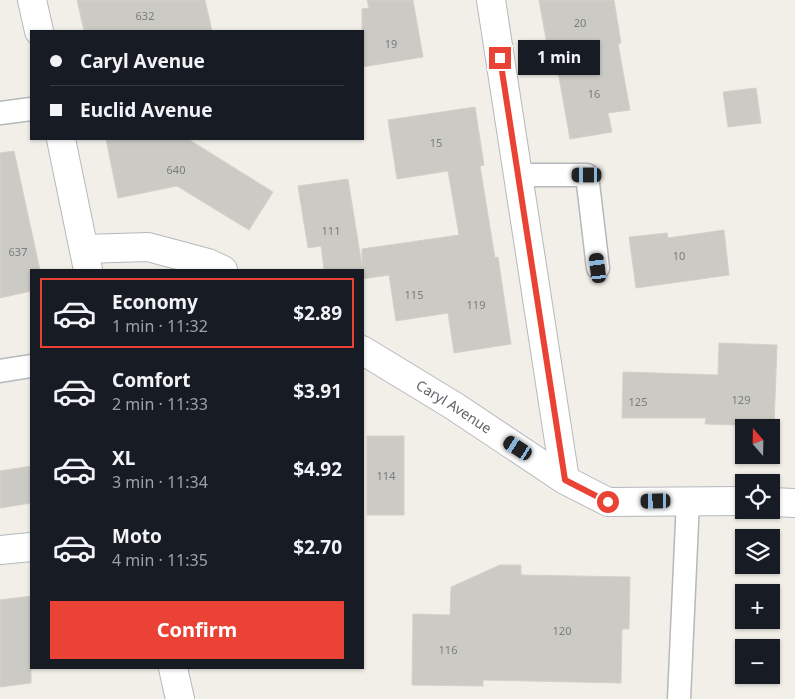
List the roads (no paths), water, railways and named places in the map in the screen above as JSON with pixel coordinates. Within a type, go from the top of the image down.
[{"type":"street","points":[[32,0],[38,30]]},
{"type":"street","points":[[491,0],[565,480]]},
{"type":"street","points":[[61,140],[86,259],[148,248],[208,263],[221,269]]},
{"type":"street","name":"Caryl Avenue","points":[[364,351],[454,406],[565,480],[608,502],[688,500],[735,502]]},
{"type":"street","points":[[780,502],[795,503]]},
{"type":"street","points":[[0,550],[30,546]]},
{"type":"street","points":[[173,669],[180,699]]},
{"type":"lane","points":[[0,113],[30,109]]},
{"type":"lane","points":[[518,175],[587,175],[598,268]]},
{"type":"lane","points":[[0,371],[30,366]]},
{"type":"lane","points":[[679,699],[688,500]]}]
